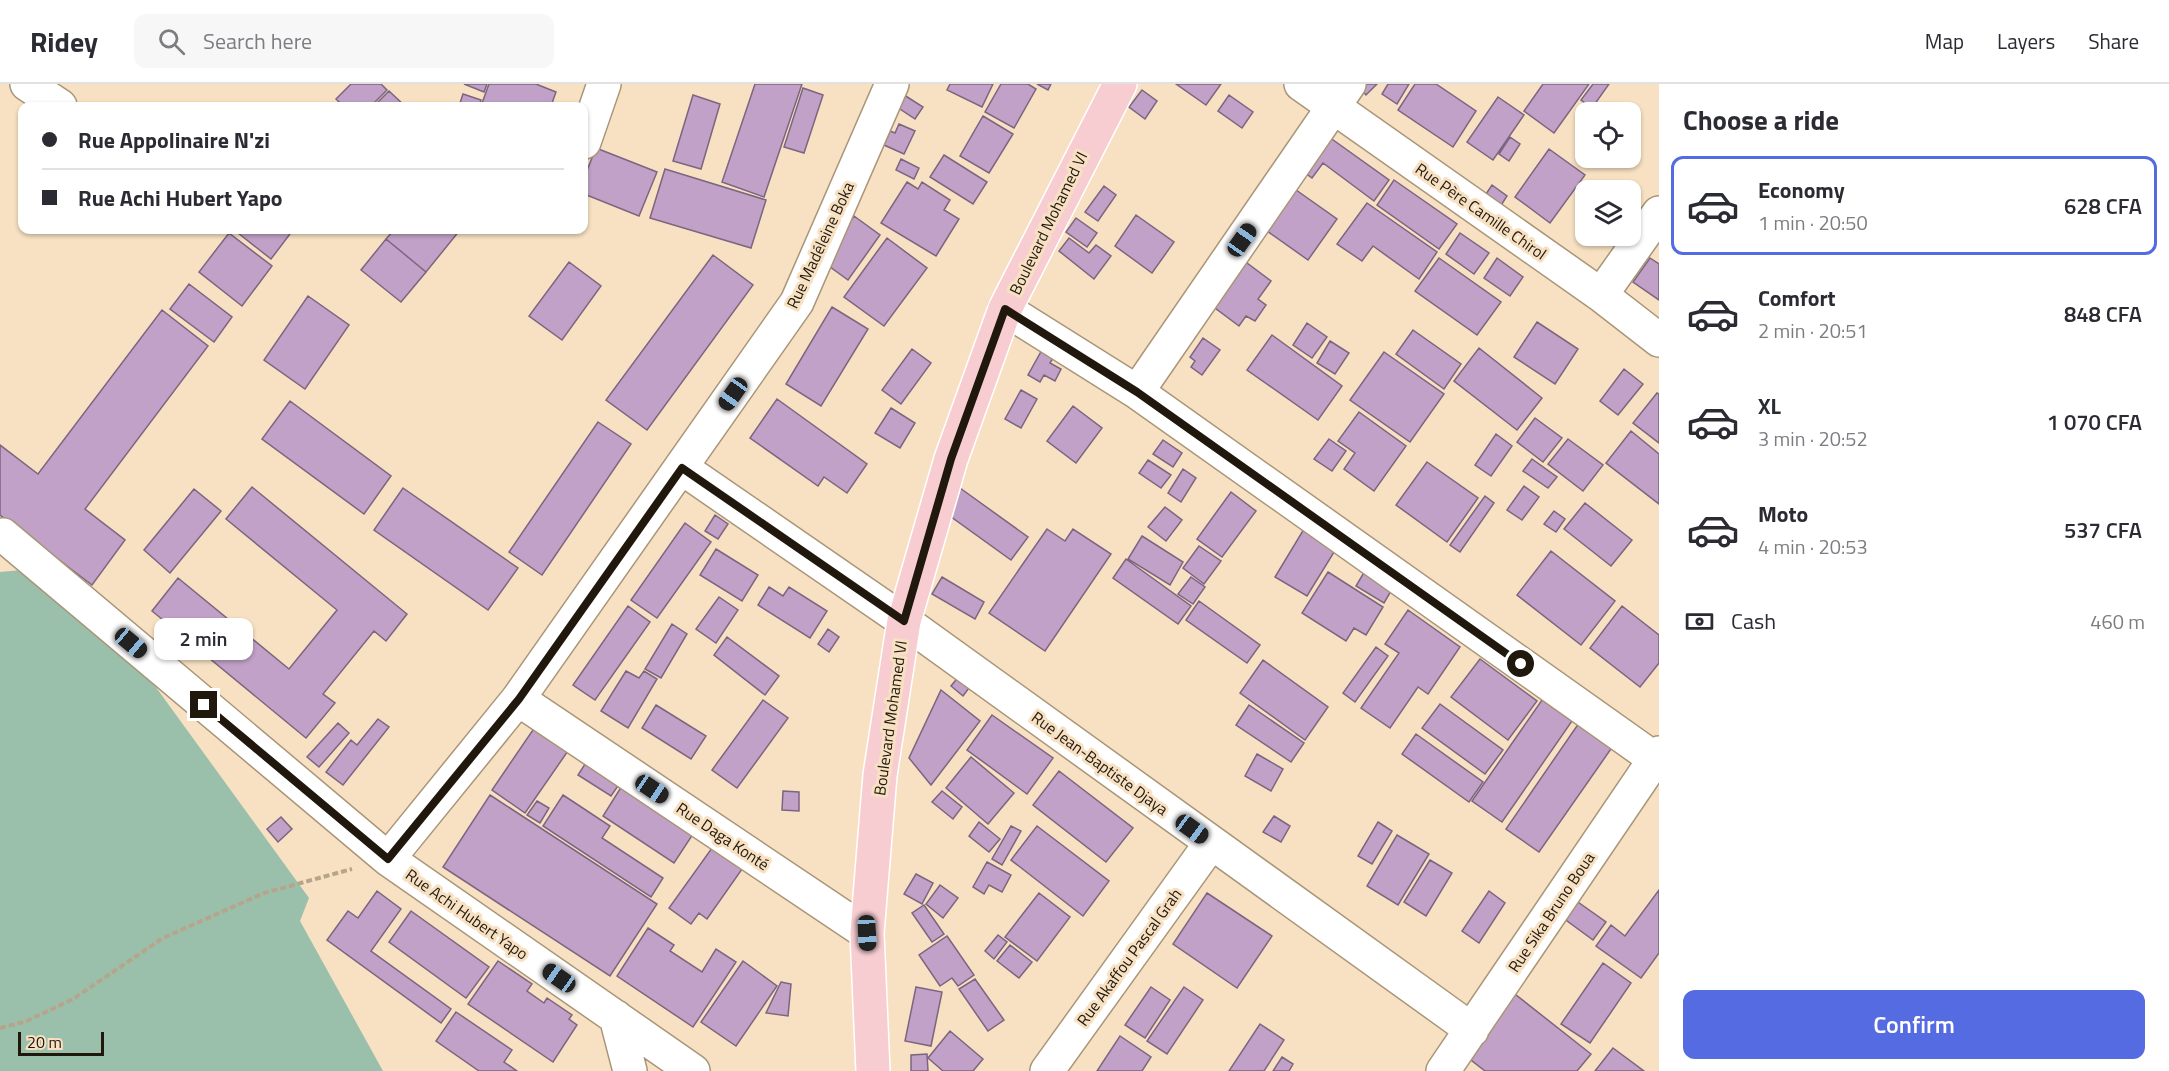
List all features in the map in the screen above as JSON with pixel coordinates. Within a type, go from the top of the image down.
[{"type":"main road","name":"Boulevard Mohamed VI","points":[[873,1071],[867,933],[880,775],[904,621],[951,459],[1005,309],[1120,84]]},
{"type":"street","points":[[27,84],[54,102]]},
{"type":"street","points":[[588,130],[604,84]]},
{"type":"street","name":"Rue Madéleine Boka","points":[[388,859],[519,699],[797,302],[892,84]]},
{"type":"street","name":"Rue Père Camille Chirol","points":[[1301,84],[1341,95],[1659,340]]},
{"type":"street","points":[[1137,392],[1341,95]]},
{"type":"street","points":[[1601,295],[1659,213]]},
{"type":"street","points":[[1005,309],[1137,392],[1658,758]]},
{"type":"street","name":"Rue Jean-Baptiste Djaya","points":[[682,468],[904,621],[1472,1030]]},
{"type":"street","name":"Rue Achi Hubert Yapo","points":[[2,536],[388,859],[693,1071]]},
{"type":"street","name":"Rue Daga Konté","points":[[519,699],[867,933]]},
{"type":"street","name":"Rue Sika Bruno Boua","points":[[1443,1071],[1658,758]]},
{"type":"street","name":"Rue Akaffou Pascal Grah","points":[[1047,1071],[1211,843]]},
{"type":"street","points":[[616,1017],[630,1071]]},
{"type":"path","points":[[0,1028],[27,1021],[73,999],[163,938],[264,893],[388,859]]},
{"type":"green space","points":[[22,570],[134,657],[309,898],[300,921],[383,1071],[0,1071],[0,572]]},
{"type":"building","points":[[351,84],[381,84],[387,90],[375,102],[339,102],[336,99]]},
{"type":"building","points":[[464,84],[487,84],[484,92]]},
{"type":"building","points":[[489,84],[536,84],[556,92],[552,102],[482,102]]},
{"type":"building","points":[[755,84],[802,84],[764,197],[722,182]]},
{"type":"building","points":[[950,84],[993,84],[982,107],[947,90]]},
{"type":"building","points":[[1001,84],[1028,84],[1036,89],[1014,128],[985,112]]},
{"type":"building","points":[[1037,84],[1051,84],[1048,90]]},
{"type":"building","points":[[1176,84],[1221,84],[1206,105]]},
{"type":"building","points":[[1356,84],[1377,84],[1366,95]]},
{"type":"building","points":[[1388,84],[1409,84],[1397,104],[1382,94]]},
{"type":"building","points":[[1415,84],[1436,84],[1476,111],[1453,147],[1398,110]]},
{"type":"building","points":[[1543,84],[1589,84],[1554,133],[1524,111]]},
{"type":"building","points":[[1593,84],[1609,84],[1596,102],[1581,100]]},
{"type":"building","points":[[803,88],[823,95],[804,153],[784,147]]},
{"type":"building","points":[[1142,90],[1157,101],[1145,119],[1129,107]]},
{"type":"building","points":[[389,91],[401,102],[378,102]]},
{"type":"building","points":[[901,93],[923,107],[915,119],[894,105]]},
{"type":"building","points":[[463,94],[481,100],[480,102],[460,102]]},
{"type":"building","points":[[693,95],[720,104],[701,169],[673,161]]},
{"type":"building","points":[[1229,95],[1253,112],[1242,128],[1218,111]]},
{"type":"building","points":[[1498,97],[1524,115],[1493,160],[1467,142]]},
{"type":"building","points":[[983,116],[1013,134],[989,173],[960,156]]},
{"type":"building","points":[[899,124],[915,131],[904,154],[884,145],[890,131],[895,133]]},
{"type":"building","points":[[1322,132],[1389,180],[1374,201],[1323,163],[1312,178],[1297,167]]},
{"type":"building","points":[[1510,137],[1520,144],[1509,161],[1499,154]]},
{"type":"building","points":[[596,148],[657,172],[639,216],[588,196],[588,168]]},
{"type":"building","points":[[1549,149],[1585,175],[1581,180],[1575,180],[1575,189],[1550,223],[1515,197]]},
{"type":"building","points":[[944,155],[987,182],[973,204],[930,177]]},
{"type":"building","points":[[901,159],[919,168],[914,179],[896,170]]},
{"type":"building","points":[[665,169],[766,200],[751,248],[650,218]]},
{"type":"building","points":[[1394,180],[1457,224],[1439,249],[1377,205]]},
{"type":"building","points":[[907,182],[918,189],[922,182],[950,200],[944,210],[959,219],[936,256],[881,223]]},
{"type":"building","points":[[1289,185],[1337,219],[1308,260],[1260,226]]},
{"type":"building","points":[[1492,185],[1507,196],[1500,207],[1484,197]]},
{"type":"building","points":[[1104,186],[1116,195],[1098,221],[1085,212]]},
{"type":"building","points":[[1367,203],[1437,252],[1419,279],[1373,246],[1362,261],[1337,244]]},
{"type":"building","points":[[1136,215],[1174,242],[1152,273],[1115,246]]},
{"type":"building","points":[[854,216],[880,235],[848,280],[822,261]]},
{"type":"building","points":[[1076,218],[1097,233],[1087,247],[1066,232]]},
{"type":"building","points":[[1460,233],[1489,253],[1474,274],[1446,254]]},
{"type":"building","points":[[228,234],[272,266],[242,306],[199,272]]},
{"type":"building","points":[[239,234],[290,234],[271,259]]},
{"type":"building","points":[[390,234],[457,234],[426,272],[386,239]]},
{"type":"building","points":[[887,238],[927,268],[884,326],[844,297]]},
{"type":"building","points":[[1069,238],[1089,253],[1096,245],[1111,256],[1094,279],[1059,251]]},
{"type":"building","points":[[386,239],[426,272],[401,302],[361,270]]},
{"type":"building","points":[[713,255],[753,285],[647,430],[606,400]]},
{"type":"building","points":[[1239,257],[1271,281],[1258,299],[1266,305],[1255,321],[1246,316],[1239,326],[1207,302]]},
{"type":"building","points":[[1439,258],[1501,302],[1477,335],[1415,291]]},
{"type":"building","points":[[1497,258],[1523,277],[1510,296],[1484,278]]},
{"type":"building","points":[[1650,258],[1659,264],[1659,300],[1633,282]]},
{"type":"building","points":[[569,262],[601,286],[562,340],[529,316]]},
{"type":"building","points":[[189,284],[232,317],[214,342],[170,309]]},
{"type":"building","points":[[308,296],[349,325],[305,389],[264,360]]},
{"type":"building","points":[[832,307],[868,329],[821,406],[786,384]]},
{"type":"building","points":[[162,310],[208,346],[85,509],[125,540],[92,585],[0,515],[0,445],[38,474]]},
{"type":"building","points":[[1537,322],[1578,349],[1555,384],[1514,357]]},
{"type":"building","points":[[1307,323],[1327,337],[1312,358],[1293,345]]},
{"type":"building","points":[[1413,330],[1461,364],[1444,389],[1396,354]]},
{"type":"building","points":[[1272,335],[1342,386],[1318,420],[1247,370]]},
{"type":"building","points":[[1203,338],[1220,350],[1202,375],[1191,367],[1195,361],[1190,357]]},
{"type":"building","points":[[1330,341],[1349,353],[1335,374],[1317,363]]},
{"type":"building","points":[[1043,348],[1055,355],[1050,363],[1061,369],[1055,381],[1044,375],[1040,382],[1028,375]]},
{"type":"building","points":[[1479,348],[1542,398],[1517,430],[1454,381]]},
{"type":"building","points":[[912,349],[931,363],[901,404],[882,390]]},
{"type":"building","points":[[1384,352],[1444,394],[1410,442],[1350,400]]},
{"type":"building","points":[[1624,369],[1643,384],[1618,415],[1600,401]]},
{"type":"building","points":[[1021,390],[1037,399],[1021,428],[1005,419]]},
{"type":"building","points":[[1657,393],[1659,394],[1659,443],[1633,423]]},
{"type":"building","points":[[777,399],[867,464],[847,493],[824,477],[818,486],[750,438]]},
{"type":"building","points":[[290,401],[391,476],[364,514],[262,439]]},
{"type":"building","points":[[1073,406],[1102,428],[1076,463],[1047,441]]},
{"type":"building","points":[[891,408],[915,423],[900,448],[875,433]]},
{"type":"building","points":[[1359,412],[1406,446],[1374,491],[1344,469],[1355,453],[1338,441]]},
{"type":"building","points":[[1535,418],[1562,438],[1543,462],[1517,442]]},
{"type":"building","points":[[598,422],[631,444],[542,575],[509,552]]},
{"type":"building","points":[[1631,431],[1659,454],[1659,504],[1606,463]]},
{"type":"building","points":[[1496,434],[1512,446],[1491,476],[1475,465]]},
{"type":"building","points":[[1329,439],[1346,451],[1332,471],[1314,459]]},
{"type":"building","points":[[1568,439],[1603,465],[1583,491],[1548,464]]},
{"type":"building","points":[[1163,440],[1182,453],[1173,467],[1153,454]]},
{"type":"building","points":[[1532,459],[1557,477],[1548,488],[1523,471]]},
{"type":"building","points":[[1148,460],[1171,475],[1161,488],[1139,473]]},
{"type":"building","points":[[1427,462],[1478,498],[1447,542],[1396,505]]},
{"type":"building","points":[[1183,469],[1196,478],[1181,502],[1168,493]]},
{"type":"building","points":[[1524,486],[1539,497],[1522,520],[1507,510]]},
{"type":"building","points":[[252,487],[407,614],[386,641],[374,631],[323,694],[335,703],[306,738],[152,611],[178,578],[289,669],[337,610],[226,519]]},
{"type":"building","points":[[403,488],[518,568],[488,610],[374,530]]},
{"type":"building","points":[[960,488],[1028,537],[1011,560],[943,511]]},
{"type":"building","points":[[194,489],[221,511],[170,573],[144,550]]},
{"type":"building","points":[[1231,492],[1256,511],[1222,557],[1197,539]]},
{"type":"building","points":[[1485,496],[1494,503],[1460,552],[1450,545]]},
{"type":"building","points":[[1585,503],[1632,540],[1611,566],[1564,529]]},
{"type":"building","points":[[1165,507],[1182,520],[1166,541],[1148,527]]},
{"type":"building","points":[[1554,511],[1565,519],[1556,532],[1544,524]]},
{"type":"building","points":[[715,515],[728,524],[718,539],[705,531]]},
{"type":"building","points":[[685,523],[711,542],[657,618],[631,600]]},
{"type":"building","points":[[1307,524],[1339,544],[1307,596],[1275,577]]},
{"type":"building","points":[[1047,529],[1065,541],[1073,529],[1111,554],[1045,651],[989,613]]},
{"type":"building","points":[[1142,536],[1183,562],[1170,585],[1128,559]]},
{"type":"building","points":[[1199,546],[1221,561],[1204,584],[1183,568]]},
{"type":"building","points":[[716,549],[758,575],[742,601],[700,575]]},
{"type":"building","points":[[1551,551],[1615,601],[1581,645],[1517,595]]},
{"type":"building","points":[[1126,559],[1191,606],[1178,624],[1113,578]]},
{"type":"building","points":[[1366,569],[1394,586],[1384,603],[1356,586]]},
{"type":"building","points":[[1328,572],[1383,607],[1366,635],[1354,628],[1346,641],[1302,613]]},
{"type":"building","points":[[942,577],[984,602],[975,619],[932,594]]},
{"type":"building","points":[[1191,577],[1205,587],[1193,604],[1178,594]]},
{"type":"building","points":[[769,587],[783,596],[789,587],[827,611],[810,638],[758,605]]},
{"type":"building","points":[[719,597],[738,610],[716,643],[696,629]]},
{"type":"building","points":[[1199,601],[1260,645],[1247,663],[1186,620]]},
{"type":"building","points":[[628,606],[650,622],[595,700],[573,685]]},
{"type":"building","points":[[1622,606],[1659,635],[1659,663],[1640,687],[1590,648]]},
{"type":"building","points":[[1408,610],[1460,647],[1428,694],[1418,687],[1390,728],[1361,708],[1399,653],[1385,644]]},
{"type":"building","points":[[672,624],[687,634],[661,678],[645,669]]},
{"type":"building","points":[[828,629],[839,637],[829,652],[818,644]]},
{"type":"building","points":[[727,637],[779,676],[765,695],[714,655]]},
{"type":"building","points":[[1376,647],[1388,656],[1355,702],[1343,693]]},
{"type":"building","points":[[1480,659],[1537,701],[1508,740],[1451,697]]},
{"type":"building","points":[[1263,660],[1328,707],[1305,740],[1240,693]]},
{"type":"building","points":[[964,670],[975,680],[963,696],[951,686]]},
{"type":"building","points":[[626,671],[639,678],[644,671],[657,679],[628,728],[601,711]]},
{"type":"building","points":[[941,690],[980,721],[931,785],[909,758]]},
{"type":"building","points":[[763,700],[788,718],[737,788],[712,770]]},
{"type":"building","points":[[1542,700],[1572,721],[1502,822],[1472,801]]},
{"type":"building","points":[[1440,704],[1503,750],[1485,774],[1422,728]]},
{"type":"building","points":[[656,705],[706,736],[691,759],[642,728]]},
{"type":"building","points":[[1249,705],[1304,743],[1291,762],[1236,725]]},
{"type":"building","points":[[992,715],[1053,758],[1027,794],[967,750]]},
{"type":"building","points":[[378,719],[389,727],[343,785],[326,772],[351,740],[357,745]]},
{"type":"building","points":[[338,723],[349,733],[319,767],[307,757]]},
{"type":"building","points":[[1579,723],[1613,746],[1539,852],[1506,829]]},
{"type":"building","points":[[537,724],[570,748],[525,813],[492,790]]},
{"type":"building","points":[[1416,734],[1483,782],[1469,802],[1402,754]]},
{"type":"building","points":[[1257,754],[1283,769],[1271,791],[1245,776]]},
{"type":"building","points":[[971,757],[1014,793],[988,824],[946,788]]},
{"type":"building","points":[[589,758],[622,780],[611,796],[578,775]]},
{"type":"building","points":[[1059,771],[1133,828],[1106,862],[1033,805]]},
{"type":"building","points":[[625,781],[697,828],[674,863],[603,816]]},
{"type":"building","points":[[783,791],[799,792],[799,811],[782,810]]},
{"type":"building","points":[[942,791],[962,807],[953,819],[932,802]]},
{"type":"building","points":[[490,795],[657,904],[610,976],[443,867]]},
{"type":"building","points":[[563,795],[610,826],[602,838],[663,878],[651,897],[543,826]]},
{"type":"building","points":[[537,801],[549,808],[540,823],[527,815]]},
{"type":"building","points":[[1274,816],[1290,826],[1281,842],[1263,832]]},
{"type":"building","points":[[281,817],[292,829],[278,842],[267,829]]},
{"type":"building","points":[[979,822],[1000,839],[989,852],[969,836]]},
{"type":"building","points":[[1378,822],[1392,831],[1372,864],[1358,856]]},
{"type":"building","points":[[1011,826],[1021,831],[1002,865],[992,859]]},
{"type":"building","points":[[1037,826],[1109,881],[1083,916],[1011,860]]},
{"type":"building","points":[[1397,835],[1429,854],[1398,905],[1367,886]]},
{"type":"building","points":[[717,841],[747,862],[707,919],[699,913],[691,924],[669,908]]},
{"type":"building","points":[[1430,860],[1452,873],[1426,916],[1404,902]]},
{"type":"building","points":[[987,862],[1011,875],[1002,892],[989,885],[984,894],[973,887]]},
{"type":"building","points":[[916,874],[933,883],[922,904],[904,894]]},
{"type":"building","points":[[940,885],[958,898],[943,918],[926,904]]},
{"type":"building","points":[[1659,890],[1659,953],[1641,978],[1596,946],[1611,925],[1625,936]]},
{"type":"building","points":[[377,891],[401,909],[371,951],[451,1009],[441,1023],[327,940],[348,911],[358,918]]},
{"type":"building","points":[[1489,891],[1505,903],[1479,943],[1462,931]]},
{"type":"building","points":[[1039,893],[1070,917],[1037,961],[1005,937]]},
{"type":"building","points":[[1207,893],[1272,936],[1237,988],[1173,944]]},
{"type":"building","points":[[1568,895],[1606,922],[1593,940],[1555,912]]},
{"type":"building","points":[[924,905],[944,934],[932,942],[912,913]]},
{"type":"building","points":[[411,911],[489,967],[466,998],[389,942]]},
{"type":"building","points":[[648,928],[674,945],[670,951],[702,972],[716,949],[736,962],[693,1027],[617,976]]},
{"type":"building","points":[[998,935],[1007,942],[994,959],[985,951]]},
{"type":"building","points":[[947,936],[974,975],[958,986],[952,978],[940,986],[919,955]]},
{"type":"building","points":[[1010,945],[1032,962],[1019,978],[997,961]]},
{"type":"building","points":[[498,961],[532,984],[527,991],[544,1003],[547,998],[572,1015],[569,1019],[577,1025],[553,1062],[468,1004]]},
{"type":"building","points":[[743,961],[777,986],[736,1046],[701,1022]]},
{"type":"building","points":[[1603,963],[1631,983],[1590,1043],[1561,1024]]},
{"type":"building","points":[[975,979],[1004,1020],[988,1031],[959,989]]},
{"type":"building","points":[[781,982],[791,984],[788,1016],[766,1013]]},
{"type":"building","points":[[916,987],[942,992],[931,1046],[905,1041]]},
{"type":"building","points":[[1151,987],[1170,1000],[1145,1038],[1125,1025]]},
{"type":"building","points":[[1184,987],[1203,1000],[1167,1054],[1147,1041]]},
{"type":"building","points":[[1511,991],[1591,1054],[1577,1071],[1485,1071],[1462,1053]]},
{"type":"building","points":[[456,1012],[512,1050],[504,1062],[517,1071],[479,1071],[436,1041]]},
{"type":"building","points":[[1260,1024],[1284,1040],[1264,1071],[1229,1071]]},
{"type":"building","points":[[950,1031],[983,1059],[973,1071],[943,1071],[928,1058]]},
{"type":"building","points":[[1120,1036],[1151,1057],[1142,1071],[1097,1071]]},
{"type":"building","points":[[1613,1048],[1644,1071],[1595,1071]]},
{"type":"building","points":[[927,1054],[928,1071],[911,1071],[911,1055]]},
{"type":"building","points":[[1282,1057],[1293,1064],[1289,1071],[1273,1071]]},
{"type":"route","points":[[204,705],[388,859],[519,699],[682,468],[904,621],[951,459],[1005,309],[1137,392],[1521,664]]}]
